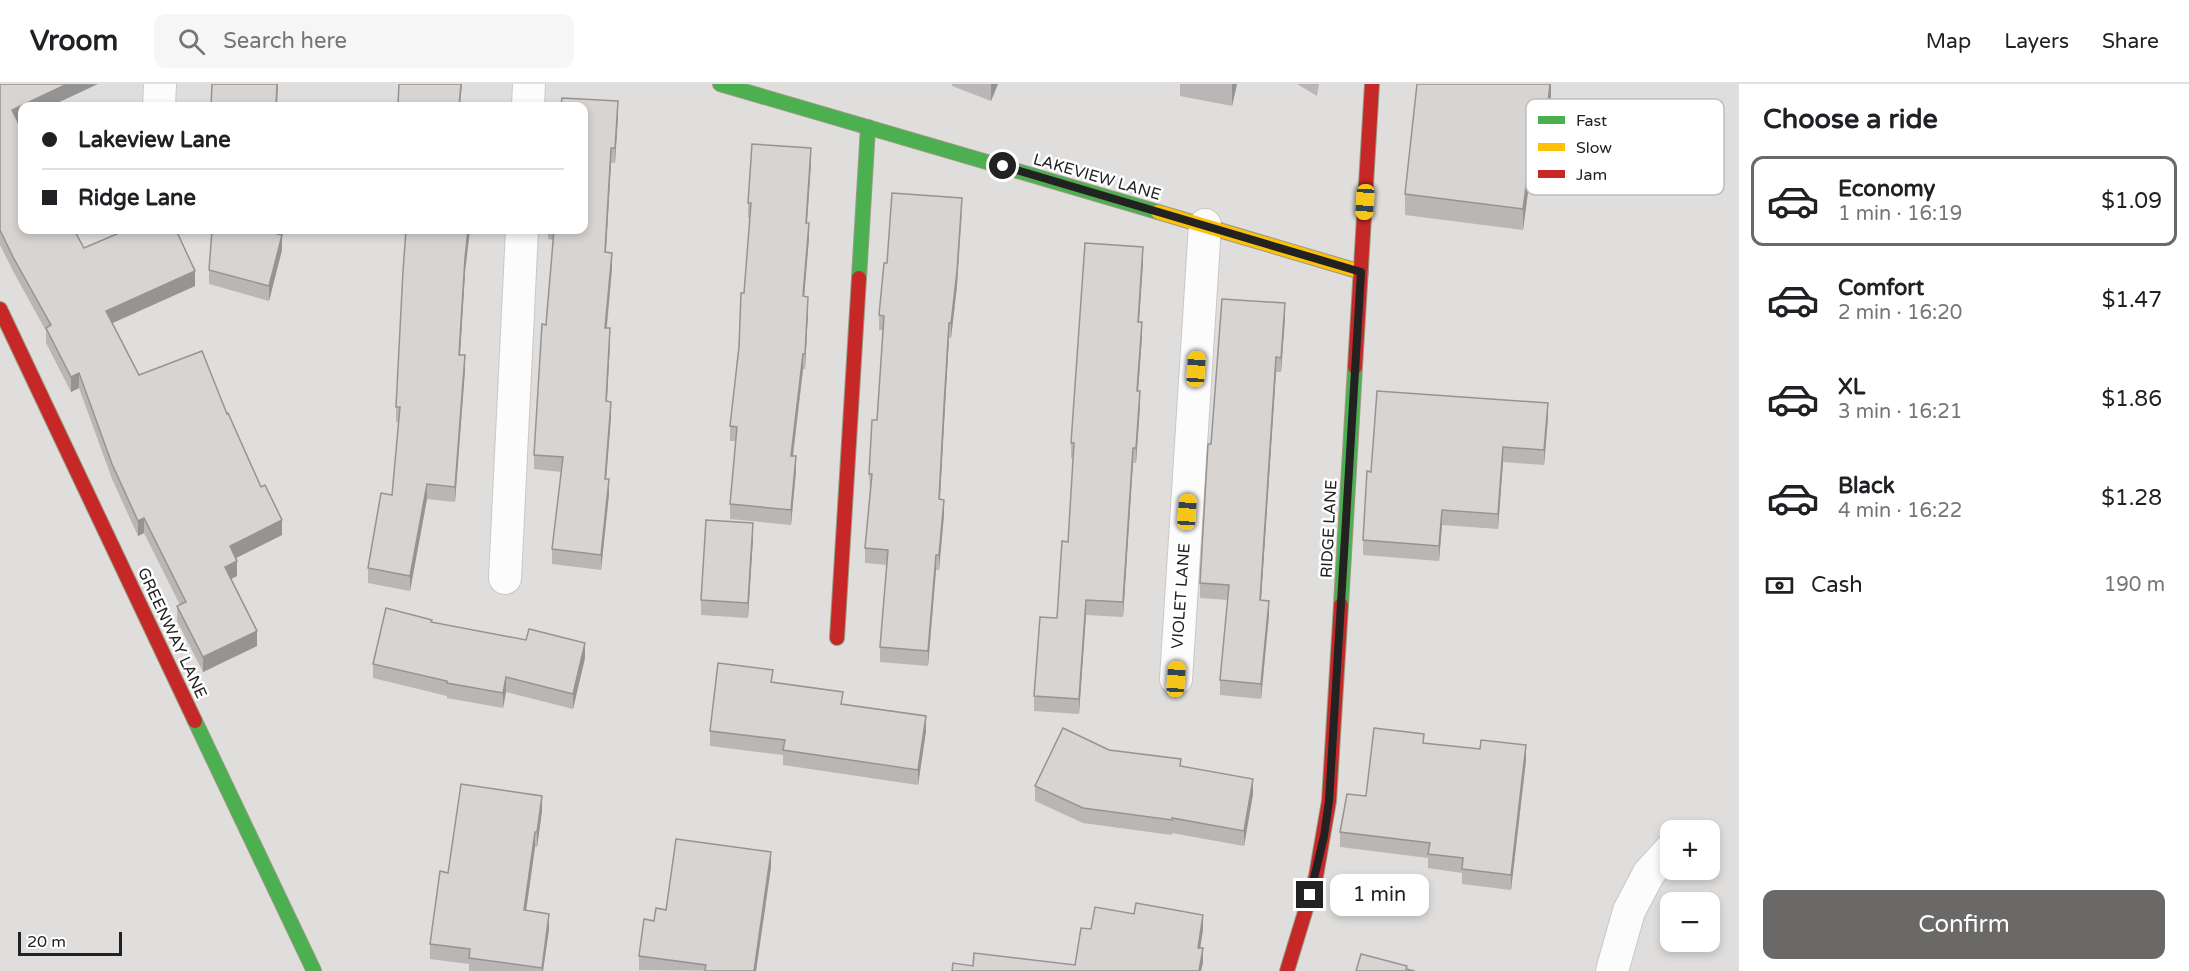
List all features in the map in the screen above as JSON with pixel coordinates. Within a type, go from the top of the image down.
[{"type":"street","points":[[159,102],[160,84]]},
{"type":"street","points":[[528,102],[529,84]]},
{"type":"street","name":"LAKEVIEW LANE","points":[[720,84],[1361,272]]},
{"type":"street","name":"RIDGE LANE","points":[[1287,971],[1316,876],[1329,801],[1372,84]]},
{"type":"street","points":[[837,638],[868,127]]},
{"type":"street","name":"VIOLET LANE","points":[[1176,679],[1205,225]]},
{"type":"street","points":[[505,578],[522,234]]},
{"type":"street","name":"GREENWAY LANE","points":[[0,309],[314,971]]},
{"type":"street","points":[[1612,971],[1629,911],[1649,873],[1660,861]]},
{"type":"shaded area","points":[[0,84],[1739,84],[1739,971],[0,971]]},
{"type":"building","points":[[0,84],[67,84],[29,102],[18,102],[18,107],[12,110],[18,122],[18,234],[76,234],[84,248],[117,234],[178,234],[195,271],[106,311],[139,375],[202,351],[227,414],[261,487],[265,485],[282,520],[230,546],[237,561],[225,567],[257,631],[203,657],[177,606],[186,602],[144,518],[138,521],[112,464],[79,373],[71,377],[46,328],[51,325],[0,230]]},
{"type":"building","points":[[212,84],[277,84],[276,102],[211,102]]},
{"type":"building","points":[[399,84],[461,84],[459,102],[398,102]]},
{"type":"building","points":[[1417,84],[1550,84],[1548,99],[1526,99],[1526,186],[1523,209],[1405,194]]},
{"type":"building","points":[[562,98],[618,101],[615,148],[611,148],[605,252],[612,253],[605,328],[610,328],[606,401],[611,402],[605,479],[609,479],[601,555],[552,549],[563,457],[534,455],[542,324],[546,325],[554,234],[588,234],[588,102],[562,102]]},
{"type":"building","points":[[752,144],[811,148],[806,223],[809,223],[803,296],[808,297],[805,354],[803,354],[791,456],[796,456],[791,510],[730,504],[737,427],[730,426],[739,347],[741,293],[744,293],[751,203],[748,203]]},
{"type":"building","points":[[892,193],[962,198],[957,271],[951,323],[949,323],[944,406],[939,499],[944,500],[939,555],[936,555],[928,651],[880,647],[888,550],[865,548],[872,474],[869,474],[872,420],[877,420],[884,316],[879,315],[884,263],[887,263]]},
{"type":"building","points":[[212,234],[282,235],[269,286],[209,270]]},
{"type":"building","points":[[406,234],[468,234],[459,355],[465,355],[455,487],[427,484],[410,576],[368,568],[381,493],[392,495],[400,407],[396,407]]},
{"type":"building","points":[[1085,243],[1143,247],[1138,322],[1142,322],[1137,391],[1140,391],[1136,448],[1133,448],[1123,602],[1086,600],[1079,699],[1034,696],[1040,617],[1057,618],[1062,541],[1068,542],[1074,443],[1071,443]]},
{"type":"building","points":[[1222,299],[1285,303],[1281,358],[1276,357],[1260,600],[1269,601],[1261,684],[1220,680],[1229,585],[1200,583],[1208,444],[1211,444]]},
{"type":"building","points":[[1377,391],[1548,403],[1544,450],[1503,447],[1498,514],[1442,510],[1439,546],[1363,540],[1367,471],[1371,472]]},
{"type":"building","points":[[706,520],[753,523],[748,603],[701,600]]},
{"type":"building","points":[[386,608],[432,620],[431,622],[526,640],[529,629],[585,643],[573,694],[506,677],[503,693],[447,683],[447,681],[373,664]]},
{"type":"building","points":[[718,663],[773,670],[771,682],[843,692],[841,704],[926,716],[918,770],[783,750],[785,740],[710,731]]},
{"type":"building","points":[[1063,728],[1109,750],[1181,759],[1180,766],[1253,779],[1244,831],[1172,818],[1172,820],[1083,808],[1035,786]]},
{"type":"building","points":[[1374,728],[1424,734],[1423,743],[1480,749],[1481,740],[1526,745],[1511,875],[1462,869],[1463,858],[1428,854],[1430,843],[1340,832],[1347,794],[1366,796]]},
{"type":"building","points":[[461,784],[542,796],[524,910],[549,914],[542,968],[469,958],[470,949],[430,944],[440,871],[448,873]]},
{"type":"building","points":[[676,839],[771,852],[754,971],[705,971],[706,965],[639,956],[644,919],[654,921],[656,908],[666,910]]},
{"type":"building","points":[[1136,903],[1203,915],[1198,948],[1203,948],[1199,971],[952,971],[953,963],[973,966],[974,953],[1075,965],[1081,928],[1091,929],[1095,907],[1134,914]]},
{"type":"building","points":[[1361,954],[1407,966],[1406,969],[1415,971],[1356,971]]},
{"type":"traffic: fast","points":[[720,84],[1158,212]]},
{"type":"traffic: fast","points":[[859,278],[868,127]]},
{"type":"traffic: fast","points":[[1341,605],[1355,367]]},
{"type":"traffic: fast","points":[[195,721],[314,971]]},
{"type":"traffic: slow","points":[[1158,212],[1361,272]]},
{"type":"traffic: jam","points":[[1355,367],[1372,84]]},
{"type":"traffic: jam","points":[[837,638],[859,278]]},
{"type":"traffic: jam","points":[[0,309],[195,721]]},
{"type":"traffic: jam","points":[[1287,971],[1316,876],[1329,801],[1341,605]]},
{"type":"route","points":[[1003,166],[1361,272],[1329,801],[1316,876],[1310,895]]}]
